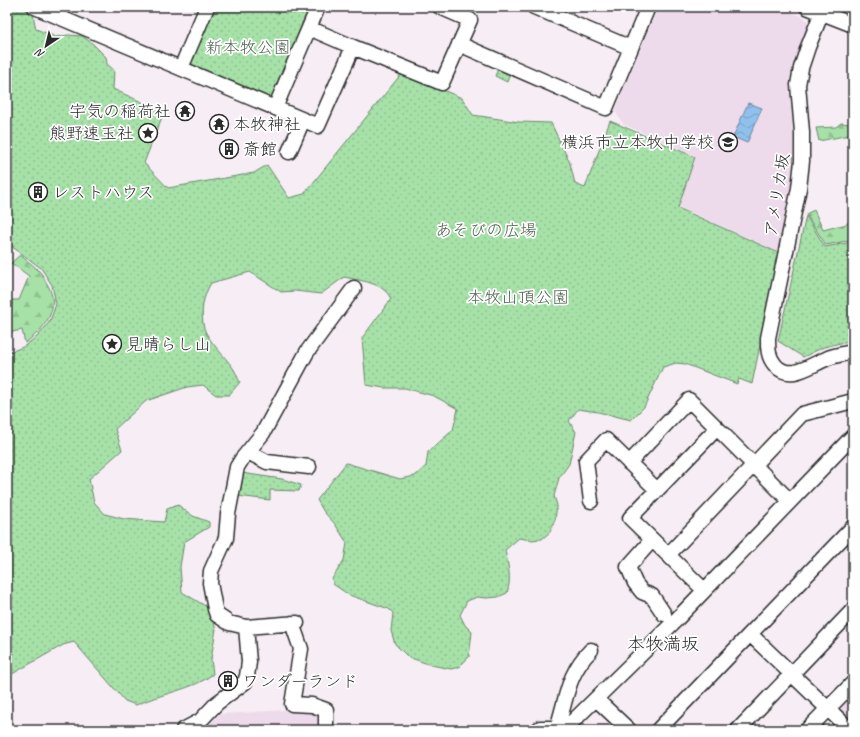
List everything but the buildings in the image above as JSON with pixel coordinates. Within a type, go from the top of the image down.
[{"type":"street","points":[[35,7],[318,126],[353,47]]},
{"type":"street","points":[[181,68],[207,7]]},
{"type":"street","points":[[275,108],[318,7]]},
{"type":"street","points":[[309,28],[442,83],[470,20],[440,7]]},
{"type":"street","points":[[534,7],[631,48]]},
{"type":"street","points":[[459,44],[606,108],[648,7]]},
{"type":"street","points":[[807,7],[823,10],[853,25]]},
{"type":"street","name":"アメリカ坂","points":[[823,10],[808,47],[801,68],[798,85],[802,132],[802,161],[799,188],[768,338],[768,350],[772,361],[776,366],[789,373],[795,372],[826,358],[853,352]]},
{"type":"street","points":[[289,152],[303,120]]},
{"type":"street","points":[[326,730],[326,710],[312,705],[292,704],[301,649],[294,623],[246,627],[229,622],[217,615],[210,583],[211,571],[226,538],[228,514],[237,467],[263,433],[307,352],[354,288]]},
{"type":"street","points":[[629,463],[689,400],[790,501]]},
{"type":"street","points":[[668,555],[802,414],[853,402]]},
{"type":"street","points":[[704,590],[630,518],[717,428]]},
{"type":"street","points":[[538,730],[540,728],[566,728],[596,699],[670,618],[704,590],[853,436]]},
{"type":"street","points":[[591,501],[586,461],[606,440],[657,490]]},
{"type":"street","points":[[248,452],[266,462],[309,467]]},
{"type":"street","points":[[658,730],[853,527]]},
{"type":"street","points":[[652,540],[628,567],[635,583],[642,592],[652,596],[670,618]]},
{"type":"street","points":[[738,730],[853,610]]},
{"type":"street","points":[[183,730],[200,721],[217,703],[245,682],[249,662],[246,627]]},
{"type":"street","points":[[750,634],[850,730]]},
{"type":"street","points":[[561,729],[572,676],[591,650]]},
{"type":"street","points":[[807,730],[853,683]]},
{"type":"street","points":[[596,699],[629,730]]},
{"type":"shaded area","name":"横浜市立本牧中学校","points":[[658,7],[778,7],[803,17],[809,22],[790,78],[789,88],[793,128],[793,174],[779,252],[679,207],[696,156],[623,124],[615,111]]},
{"type":"shaded area","points":[[853,690],[853,723],[839,710],[838,705]]},
{"type":"shaded area","points":[[306,709],[322,716],[323,730],[202,730],[221,714]]},
{"type":"green space","name":"本牧山頂公園","points":[[7,7],[24,7],[32,10],[36,29],[56,37],[68,35],[82,36],[93,44],[106,57],[107,64],[114,70],[113,89],[164,112],[144,163],[168,188],[254,173],[267,165],[289,198],[304,194],[402,73],[462,98],[473,115],[519,122],[551,123],[570,163],[575,184],[585,188],[610,121],[695,157],[678,208],[779,253],[752,384],[739,379],[737,384],[685,364],[676,363],[663,367],[644,407],[631,420],[578,409],[569,421],[576,432],[569,464],[559,478],[554,496],[557,505],[555,520],[550,532],[542,539],[531,540],[519,538],[505,550],[509,577],[507,593],[498,597],[477,597],[467,601],[460,615],[465,625],[472,632],[469,657],[459,667],[451,669],[431,665],[408,657],[395,644],[391,631],[393,613],[389,609],[349,595],[333,584],[332,579],[344,560],[347,543],[317,500],[346,463],[400,479],[415,476],[426,466],[428,452],[453,430],[458,409],[434,396],[405,388],[384,388],[366,385],[362,338],[391,299],[383,289],[371,283],[344,277],[321,294],[295,291],[281,292],[250,272],[211,283],[203,304],[202,316],[204,328],[209,338],[230,363],[240,382],[229,395],[216,395],[203,385],[187,387],[146,401],[115,429],[122,450],[89,479],[94,502],[105,514],[124,519],[164,522],[167,509],[178,505],[193,516],[209,522],[209,527],[184,542],[180,567],[182,592],[207,607],[216,629],[211,659],[213,674],[197,684],[136,705],[125,701],[74,642],[63,645],[7,677],[7,353],[23,347],[38,336],[50,321],[56,304],[52,285],[41,268],[7,243]]},
{"type":"green space","name":"新本牧公園","points":[[214,7],[309,7],[272,97],[267,99],[194,68],[191,62]]},
{"type":"green space","points":[[499,66],[511,71],[507,82],[495,76]]},
{"type":"green space","points":[[853,120],[853,144],[849,135],[819,141],[816,128],[836,127],[841,123],[850,124]]},
{"type":"green space","points":[[814,210],[823,230],[847,224],[853,215],[853,235],[847,241],[826,245],[806,214]]},
{"type":"green space","points":[[806,216],[825,247],[847,243],[853,238],[853,340],[824,347],[803,357],[778,341]]},
{"type":"green space","points":[[20,255],[41,273],[51,291],[52,300],[52,308],[45,324],[25,343],[22,330],[7,333],[7,300],[19,300],[29,276],[11,263]]},
{"type":"green space","points":[[241,473],[282,479],[301,485],[299,491],[270,490],[270,500],[237,496]]},
{"type":"water","points":[[748,103],[762,108],[747,143],[733,137]]},
{"type":"place","name":"宇気の稲荷社","points":[[185,111]]},
{"type":"place","name":"本牧神社","points":[[219,124]]},
{"type":"place","name":"熊野速玉社","points":[[148,133]]},
{"type":"place","name":"横浜市立本牧中学校","points":[[728,142]]},
{"type":"place","name":"斎館","points":[[229,149]]},
{"type":"place","name":"レストハウス","points":[[38,192]]},
{"type":"place","name":"見晴らし山","points":[[112,344]]},
{"type":"place","name":"ワンダーランド","points":[[228,681]]},
{"type":"district","name":"本牧満坂","points":[[663,644]]},
{"type":"park label","name":"あそびの広場","points":[[486,230]]}]
